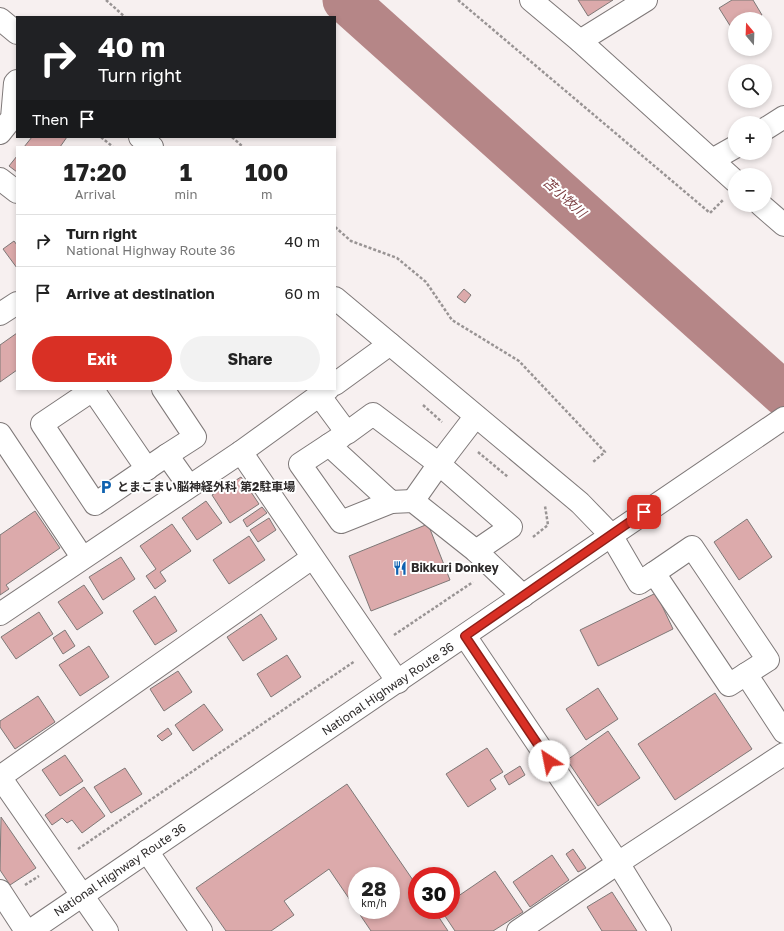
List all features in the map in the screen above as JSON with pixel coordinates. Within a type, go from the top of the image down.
[{"type":"main road","points":[[531,0],[580,41],[728,175]]},
{"type":"main road","points":[[580,41],[646,0]]},
{"type":"main road","points":[[0,19],[16,32]]},
{"type":"main road","points":[[0,133],[12,118],[16,82]]},
{"type":"main road","points":[[772,125],[784,117]]},
{"type":"main road","points":[[141,138],[151,146]]},
{"type":"main road","points":[[712,160],[728,151]]},
{"type":"main road","points":[[0,179],[16,191]]},
{"type":"main road","points":[[770,212],[784,225]]},
{"type":"main road","points":[[336,299],[580,503],[611,535],[639,583],[692,547],[768,660],[729,685],[654,573]]},
{"type":"main road","points":[[336,383],[390,344]]},
{"type":"main road","points":[[93,390],[42,424],[95,504],[195,436],[164,390]]},
{"type":"main road","points":[[95,390],[147,469]]},
{"type":"main road","points":[[0,614],[82,557],[241,452],[326,390]]},
{"type":"main road","points":[[327,390],[347,432]]},
{"type":"main road","points":[[476,551],[512,527],[439,464],[373,414],[300,464],[341,522],[391,502],[413,501],[476,551],[523,596]]},
{"type":"main road","points":[[413,501],[439,464],[476,417]]},
{"type":"main road","name":"National Highway Route 36","points":[[30,931],[784,418]]},
{"type":"main road","points":[[0,434],[82,557]]},
{"type":"main road","points":[[329,445],[391,502]]},
{"type":"main road","points":[[241,452],[398,682]]},
{"type":"main road","points":[[167,455],[189,486]]},
{"type":"main road","points":[[107,931],[0,777],[312,558]]},
{"type":"main road","points":[[465,636],[618,863],[660,931]]},
{"type":"main road","points":[[746,674],[784,732]]},
{"type":"main road","points":[[518,931],[618,863],[784,754]]},
{"type":"main road","points":[[147,851],[201,931]]},
{"type":"main road","points":[[3,895],[26,931]]},
{"type":"path","points":[[106,0],[124,16]]},
{"type":"path","points":[[458,0],[710,213]]},
{"type":"path","points":[[103,138],[112,146]]},
{"type":"path","points":[[233,138],[242,146]]},
{"type":"path","points":[[336,228],[351,241],[397,258],[426,282],[452,320],[519,361],[605,452],[593,462]]},
{"type":"path","points":[[418,401],[459,438],[509,477]]},
{"type":"path","points":[[529,540],[548,525],[546,506],[540,501]]},
{"type":"path","points":[[3,895],[60,862],[493,568]]},
{"type":"building","points":[[578,0],[613,0],[588,16]]},
{"type":"building","points":[[732,0],[753,0],[760,12],[728,12],[728,22],[719,8]]},
{"type":"building","points":[[31,138],[66,138],[61,146],[25,146]]},
{"type":"building","points":[[16,157],[16,171],[9,166]]},
{"type":"building","points":[[14,241],[16,244],[16,267],[3,249]]},
{"type":"building","points":[[464,289],[471,295],[465,303],[457,297]]},
{"type":"building","points":[[16,334],[16,371],[0,382],[0,345]]},
{"type":"building","points":[[241,477],[259,504],[230,523],[212,495]]},
{"type":"building","points":[[206,501],[222,523],[197,540],[182,518]]},
{"type":"building","points":[[262,507],[267,513],[247,527],[243,520]]},
{"type":"building","points":[[35,511],[60,548],[6,585],[9,589],[0,595],[0,535]]},
{"type":"building","points":[[269,518],[276,530],[258,542],[250,530]]},
{"type":"building","points":[[747,519],[772,557],[739,580],[714,542]]},
{"type":"building","points":[[172,524],[191,551],[160,572],[166,581],[155,589],[146,576],[156,569],[140,546]]},
{"type":"building","name":"Bikkuri Donkey","points":[[428,524],[450,580],[371,611],[349,556]]},
{"type":"building","points":[[249,536],[265,560],[229,584],[213,560]]},
{"type":"building","points":[[121,557],[135,579],[103,600],[89,577]]},
{"type":"building","points":[[84,585],[103,613],[77,630],[58,602]]},
{"type":"building","points":[[656,593],[673,629],[598,666],[580,630]]},
{"type":"building","points":[[155,596],[177,631],[155,645],[133,611]]},
{"type":"building","points":[[39,612],[53,634],[16,659],[1,637]]},
{"type":"building","points":[[261,614],[277,639],[243,661],[227,637]]},
{"type":"building","points":[[65,630],[75,646],[63,654],[53,638]]},
{"type":"building","points":[[89,646],[109,677],[80,696],[59,665]]},
{"type":"building","points":[[287,655],[301,677],[271,697],[257,674]]},
{"type":"building","points":[[178,671],[192,692],[164,711],[150,689]]},
{"type":"building","points":[[598,688],[618,719],[586,740],[566,709]]},
{"type":"building","points":[[715,693],[752,749],[675,800],[638,744]]},
{"type":"building","points":[[38,696],[55,722],[15,749],[0,727],[0,721]]},
{"type":"building","points":[[204,704],[223,730],[193,751],[175,725]]},
{"type":"building","points":[[168,728],[172,734],[162,741],[157,736]]},
{"type":"building","points":[[608,731],[640,778],[598,806],[567,760]]},
{"type":"building","points":[[487,748],[503,772],[490,780],[496,789],[468,807],[446,774]]},
{"type":"building","points":[[65,755],[83,781],[60,796],[42,770]]},
{"type":"building","points":[[520,766],[525,775],[509,785],[504,776]]},
{"type":"building","points":[[125,768],[142,794],[111,813],[94,787]]},
{"type":"building","points":[[347,784],[408,873],[408,919],[440,919],[448,931],[371,931],[363,919],[400,919],[400,867],[348,867],[348,897],[329,869],[284,901],[294,915],[271,931],[226,931],[196,888]]},
{"type":"building","points":[[84,787],[105,816],[82,833],[72,820],[67,823],[62,818],[52,825],[45,815]]},
{"type":"building","points":[[1,817],[36,868],[10,885],[0,870]]},
{"type":"building","points":[[573,849],[586,868],[578,872],[566,854]]},
{"type":"building","points":[[552,855],[569,880],[530,907],[513,882]]},
{"type":"building","points":[[495,871],[523,912],[493,931],[455,931],[447,919],[460,919],[460,895]]},
{"type":"building","points":[[612,892],[637,931],[602,931],[587,907]]},
{"type":"waterway","name":"苫小牧川","points":[[345,0],[784,394]]},
{"type":"place","name":"とまこまい脳神経外科 第2駐車場","points":[[106,487]]},
{"type":"place","name":"Bikkuri Donkey","points":[[400,568]]},
{"type":"route","points":[[549,761],[465,636],[644,512]]}]
